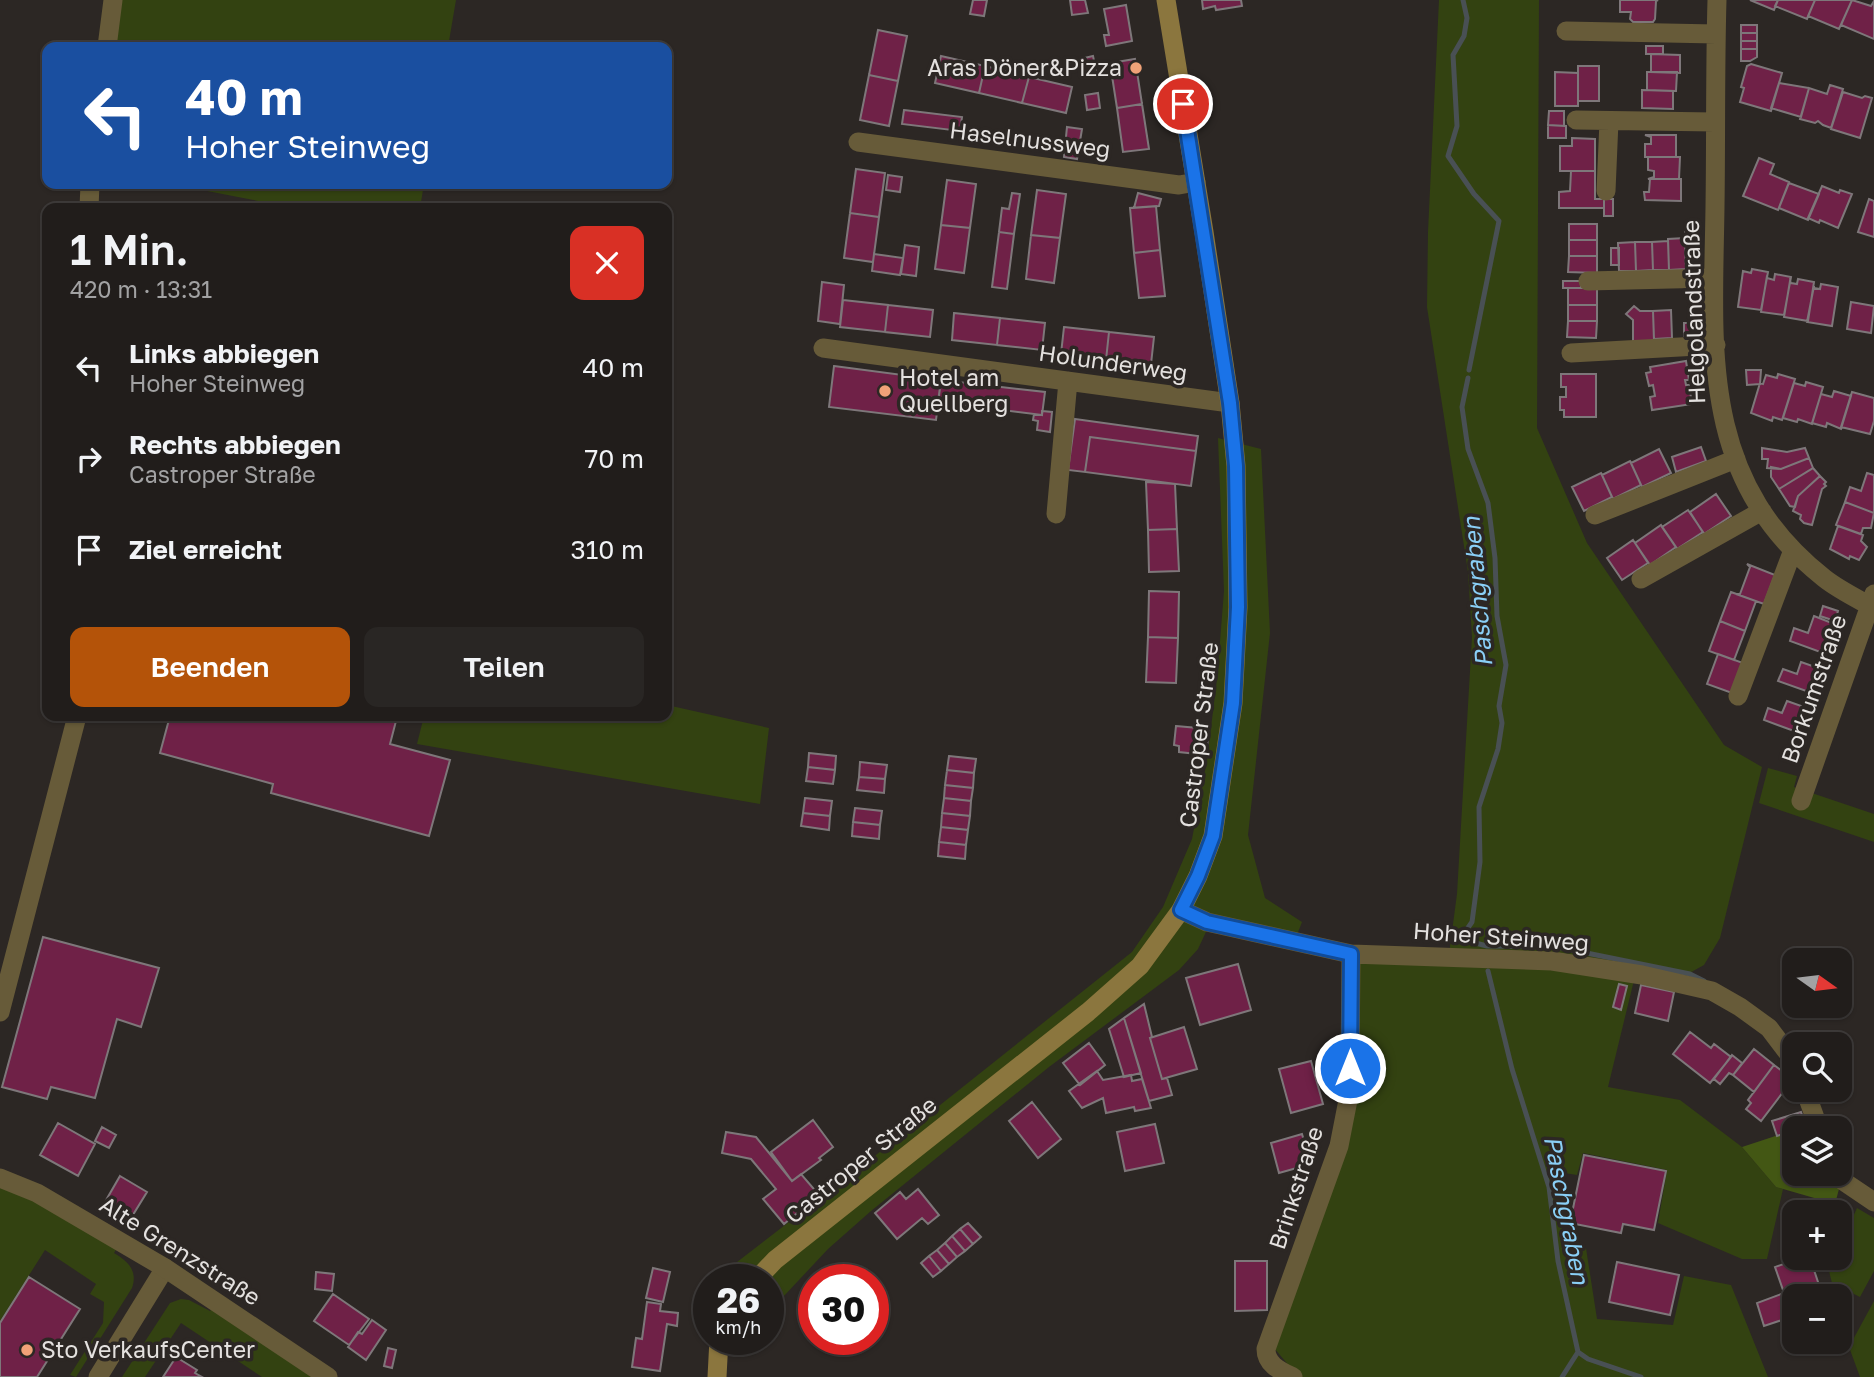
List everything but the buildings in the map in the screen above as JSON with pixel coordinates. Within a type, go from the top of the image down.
[{"type":"main road","name":"Castroper Straße","points":[[771,1264],[1088,1012],[1140,966],[1181,910],[1198,876],[1213,836],[1233,703],[1238,607],[1236,466],[1230,403],[1166,0]]},
{"type":"main road","points":[[717,1377],[718,1355]]},
{"type":"street","points":[[108,42],[113,0]]},
{"type":"street","name":"Helgolandstraße","points":[[1717,0],[1713,278],[1723,422],[1744,481],[1762,511],[1793,550],[1825,579],[1873,603]]},
{"type":"street","points":[[1566,31],[1716,34]]},
{"type":"street","points":[[1576,120],[1715,122]]},
{"type":"street","points":[[1606,191],[1609,121]]},
{"type":"street","name":"Haselnussweg","points":[[858,142],[1179,185],[1196,182]]},
{"type":"street","points":[[1588,281],[1713,278]]},
{"type":"street","points":[[1571,353],[1716,345]]},
{"type":"street","name":"Holunderweg","points":[[823,348],[1230,403]]},
{"type":"street","points":[[1056,513],[1068,381]]},
{"type":"street","points":[[1595,515],[1735,459]]},
{"type":"street","points":[[1641,579],[1762,511]]},
{"type":"street","points":[[1738,696],[1793,550]]},
{"type":"street","name":"Borkumstraße","points":[[1801,801],[1873,603]]},
{"type":"street","points":[[0,1012],[76,721]]},
{"type":"street","name":"Hoher Steinweg","points":[[1181,910],[1207,922],[1351,954],[1552,961],[1642,975],[1712,991],[1769,1028],[1782,1045]]},
{"type":"street","name":"Brinkstraße","points":[[1293,1377],[1270,1362],[1266,1349],[1339,1146],[1349,1095],[1351,954]]},
{"type":"street","name":"Alte Grenzstraße","points":[[0,1178],[37,1193],[164,1268],[254,1325],[328,1377]]},
{"type":"street","points":[[1850,1186],[1874,1202]]},
{"type":"street","points":[[98,1377],[164,1268]]},
{"type":"green space","points":[[119,0],[456,0],[449,42],[113,42]]},
{"type":"green space","points":[[1439,0],[1539,0],[1537,428],[1587,543],[1724,745],[1762,767],[1720,938],[1704,965],[1684,976],[1449,954],[1457,894],[1472,637],[1468,572],[1427,307]]},
{"type":"green space","points":[[197,189],[423,189],[421,203],[268,203]]},
{"type":"green space","points":[[1218,438],[1261,449],[1270,633],[1248,835],[1265,898],[1302,922],[1295,940],[1212,919],[1198,949],[1179,970],[1049,1067],[871,1211],[814,1264],[798,1264],[798,1281],[784,1296],[784,1264],[734,1264],[1132,952],[1163,907],[1192,839],[1207,760],[1224,591]]},
{"type":"green space","points":[[672,706],[769,728],[760,804],[417,744],[423,721],[672,721]]},
{"type":"green space","points":[[1768,768],[1797,776],[1794,787],[1874,814],[1874,842],[1759,803]]},
{"type":"green space","points":[[1352,956],[1635,976],[1608,1087],[1680,1100],[1742,1147],[1776,1187],[1783,1189],[1767,1259],[1742,1259],[1658,1223],[1667,1170],[1583,1153],[1577,1175],[1558,1172],[1564,1244],[1586,1248],[1597,1319],[1673,1325],[1684,1276],[1731,1285],[1768,1377],[1302,1377],[1296,1374],[1274,1348],[1342,1148]]},
{"type":"green space","points":[[1782,1134],[1782,1186],[1837,1186],[1839,1189],[1836,1200],[1821,1200],[1776,1187],[1742,1147]]},
{"type":"green space","points":[[0,1187],[35,1202],[117,1248],[114,1253],[124,1259],[133,1272],[132,1288],[76,1377],[70,1375],[103,1323],[104,1302],[90,1294],[96,1284],[45,1250],[0,1321]]},
{"type":"green space","points":[[1857,1208],[1874,1218],[1874,1271],[1860,1297],[1852,1293],[1852,1284],[1832,1283],[1829,1271],[1852,1270],[1852,1219]]},
{"type":"green space","points":[[181,1299],[189,1300],[210,1311],[214,1306],[314,1377],[262,1377],[181,1323],[145,1377],[122,1377],[170,1303]]},
{"type":"green space","points":[[1874,1301],[1874,1377],[1860,1377],[1852,1354],[1852,1341]]},
{"type":"waterway","name":"Paschgraben","points":[[1463,0],[1467,18],[1464,36],[1453,55],[1457,126],[1448,156],[1474,194],[1499,221],[1469,370]]},
{"type":"waterway","name":"Paschgraben","points":[[1468,378],[1462,407],[1468,449],[1488,503],[1495,558],[1497,616],[1506,665],[1499,706],[1502,723],[1498,749],[1479,807],[1480,862],[1472,922],[1460,939],[1487,946],[1557,947],[1690,974],[1704,981]]},
{"type":"waterway","name":"Paschgraben","points":[[1488,971],[1512,1069],[1549,1187],[1558,1261],[1578,1352],[1588,1359],[1641,1377]]},
{"type":"waterway","points":[[1562,1377],[1578,1352]]},
{"type":"place","name":"Aras Döner&Pizza","points":[[1136,68]]},
{"type":"place","name":"Hotel am Quellberg","points":[[885,391]]},
{"type":"place","name":"Sto VerkaufsCenter","points":[[27,1350]]},
{"type":"route","points":[[1183,104],[1230,403],[1236,466],[1238,607],[1233,703],[1213,836],[1198,876],[1181,910],[1207,922],[1351,954],[1350,1068]]}]
